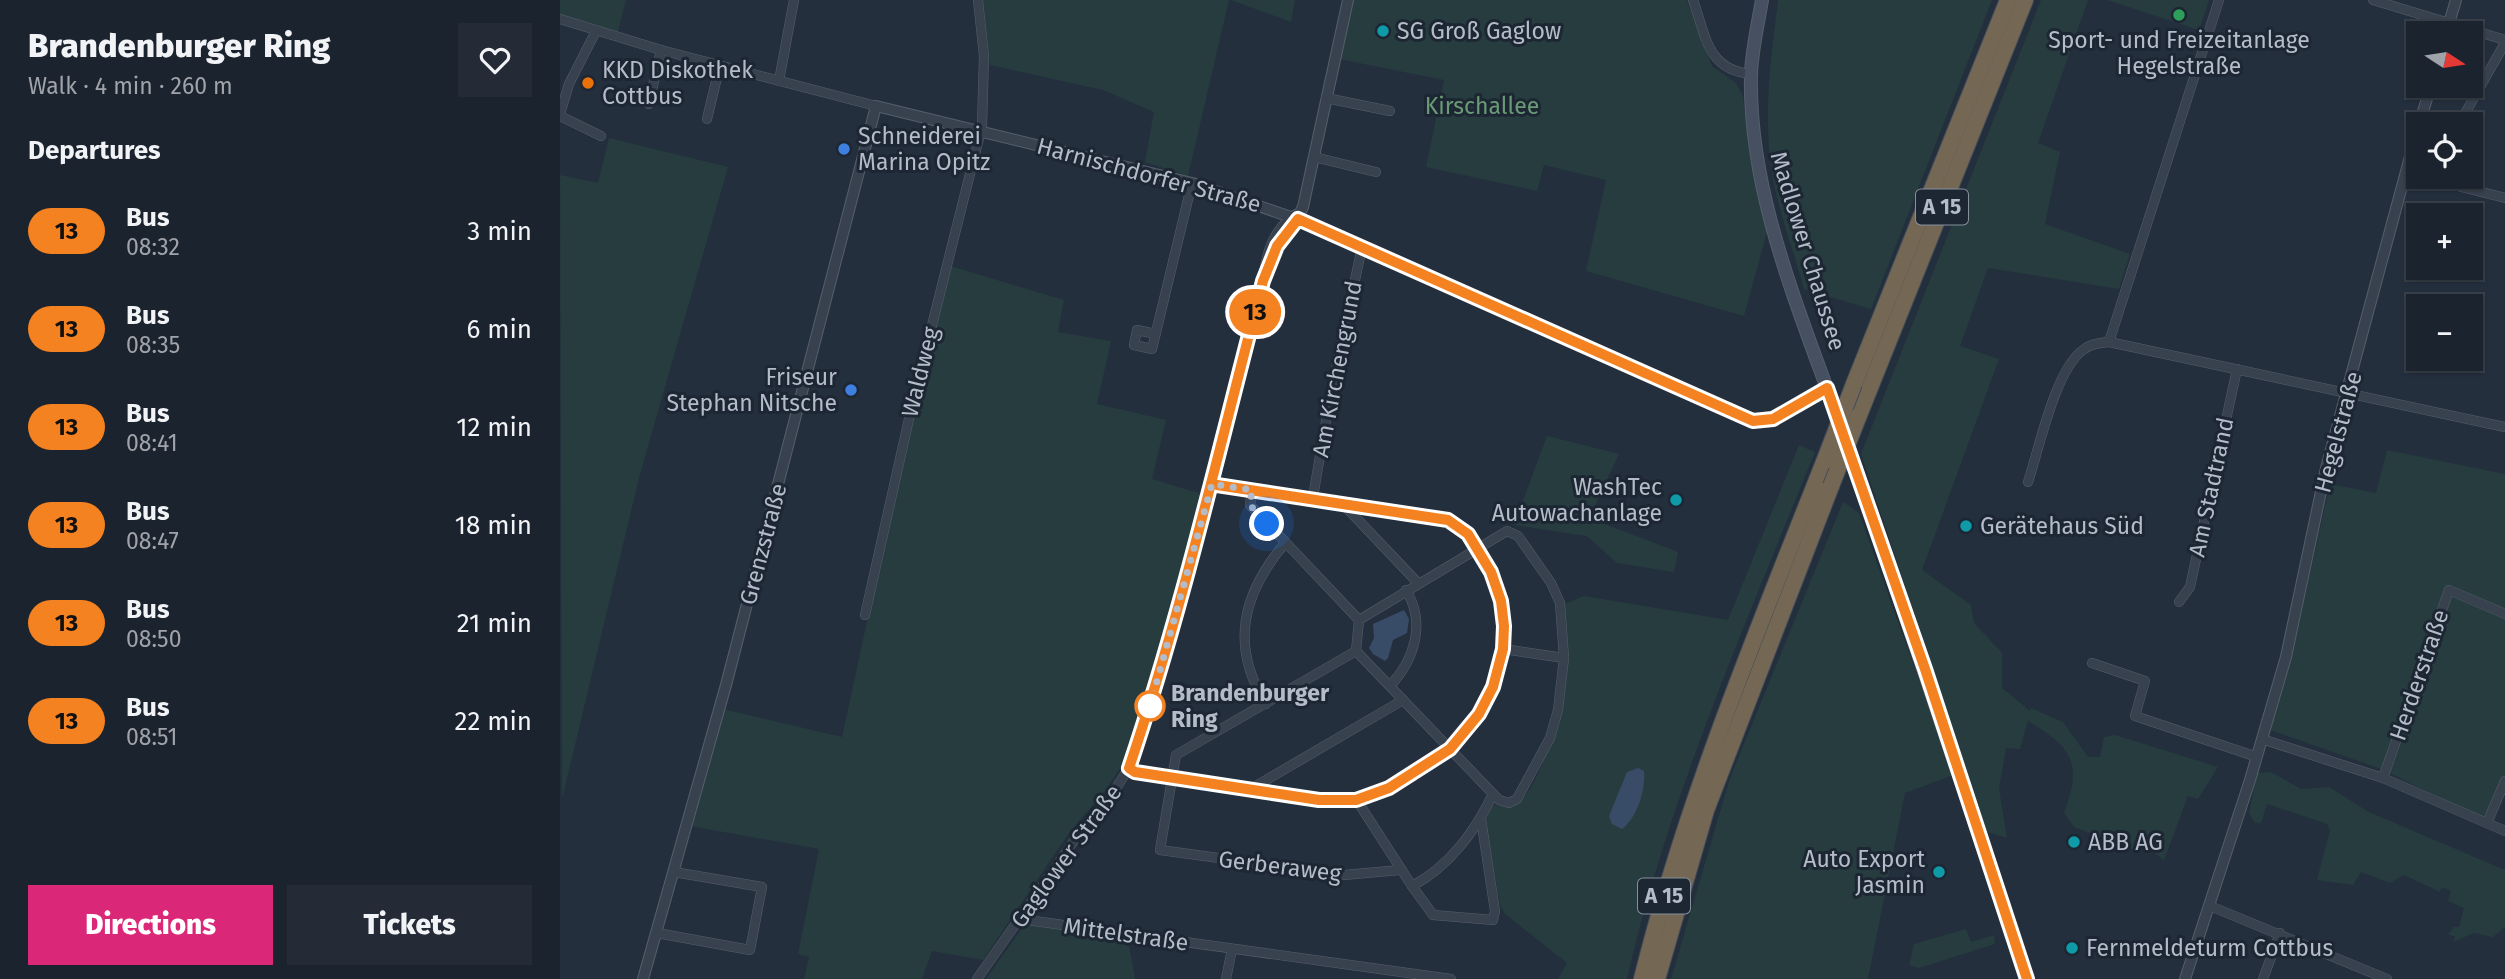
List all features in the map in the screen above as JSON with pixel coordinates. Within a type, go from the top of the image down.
[{"type":"highway","name":"A 15","points":[[1642,979],[1658,915],[1721,721],[2008,0]]},
{"type":"highway","name":"A 15","points":[[1657,979],[1675,911],[1717,779],[2025,0]]},
{"type":"main road","name":"Madlower Chaussee","points":[[1762,0],[1751,74],[1752,121],[1763,186],[1827,388],[1925,669],[2027,979]]},
{"type":"street","points":[[779,81],[794,0]]},
{"type":"street","name":"Waldweg","points":[[865,615],[893,484],[980,130],[984,56],[978,0]]},
{"type":"street","points":[[1298,215],[1314,157],[1348,0]]},
{"type":"street","points":[[1693,0],[1714,57],[1727,69],[1751,74]]},
{"type":"street","points":[[2109,342],[2219,0]]},
{"type":"street","points":[[2374,0],[2427,21]]},
{"type":"street","points":[[2449,21],[2456,0]]},
{"type":"street","name":"Harnischdorfer Straße","points":[[560,19],[661,50],[1192,183],[1298,215],[1362,247],[1753,421],[1773,419],[1827,388]]},
{"type":"street","points":[[596,31],[564,83],[560,115],[601,136]]},
{"type":"street","points":[[2466,112],[2505,41],[2483,36]]},
{"type":"street","points":[[649,104],[661,50]]},
{"type":"street","points":[[707,119],[720,65]]},
{"type":"street","points":[[1326,98],[1391,111]]},
{"type":"street","name":"Grenzstraße","points":[[643,979],[787,453],[876,106]]},
{"type":"street","points":[[1314,157],[1376,172]]},
{"type":"street","name":"Hegelstraße","points":[[2185,979],[2257,757],[2286,657],[2326,468],[2406,169]]},
{"type":"street","points":[[1156,334],[1192,183]]},
{"type":"street","points":[[2470,189],[2505,198]]},
{"type":"street","name":"Gaglower Straße","points":[[977,979],[1076,838],[1112,796],[1129,768],[1150,706],[1212,484],[1263,281],[1277,246],[1298,215]]},
{"type":"street","name":"Am Kirchengrund","points":[[1314,491],[1330,398],[1362,247]]},
{"type":"street","points":[[2028,482],[2058,391],[2073,360],[2083,350],[2109,342],[2505,427]]},
{"type":"street","name":"Am Stadtrand","points":[[2179,602],[2190,587],[2236,369]]},
{"type":"street","points":[[1129,768],[1135,772],[1319,800],[1356,800],[1389,788],[1450,749],[1467,731],[1487,700],[1499,668],[1503,649],[1501,601],[1491,572],[1478,548],[1463,530],[1448,520],[1212,484]]},
{"type":"street","points":[[1252,490],[1250,505],[1359,620],[1356,651],[1493,794],[1505,802],[1517,799],[1549,738],[1558,710],[1564,658],[1560,603],[1550,583],[1518,536],[1507,531],[1359,620]]},
{"type":"street","points":[[1342,503],[1418,583]]},
{"type":"street","points":[[1266,704],[1253,683],[1246,661],[1244,631],[1253,591],[1265,568],[1285,543]]},
{"type":"street","points":[[1390,686],[1409,660],[1414,646],[1416,616],[1406,590]]},
{"type":"street","name":"Herderstraße","points":[[2383,778],[2449,590],[2505,614]]},
{"type":"street","points":[[1503,649],[1564,658]]},
{"type":"street","points":[[1171,778],[1176,755],[1356,651]]},
{"type":"street","points":[[2092,663],[2146,681],[2135,716],[2257,757]]},
{"type":"street","points":[[1249,790],[1403,700]]},
{"type":"street","points":[[2262,738],[2383,778],[2505,831]]},
{"type":"street","name":"Gerberaweg","points":[[1171,778],[1160,850],[1344,875],[1400,870]]},
{"type":"street","points":[[2487,823],[2505,781]]},
{"type":"street","points":[[1412,886],[1453,853],[1481,820],[1493,794]]},
{"type":"street","points":[[1356,800],[1400,870],[1433,915],[1493,920],[1495,911],[1481,820]]},
{"type":"street","points":[[657,933],[750,950],[762,887],[674,872]]},
{"type":"street","points":[[2210,905],[2387,979]]},
{"type":"street","name":"Mittelstraße","points":[[1020,919],[1451,979]]},
{"type":"street","points":[[2263,979],[2280,933]]},
{"type":"street","points":[[1226,979],[1233,949]]},
{"type":"green space","points":[[560,0],[626,0],[617,35],[560,16]]},
{"type":"green space","points":[[983,0],[1229,0],[1188,176],[1145,162],[1154,112],[1103,90],[990,65]]},
{"type":"green space","points":[[1231,0],[1295,0],[1291,22]]},
{"type":"green space","name":"Kirschallee","points":[[1352,0],[1687,0],[1712,66],[1737,84],[1743,97],[1749,154],[1767,232],[1744,316],[1586,271],[1606,180],[1544,165],[1537,191],[1426,167],[1444,80],[1339,59]]},
{"type":"green space","points":[[1778,0],[1992,0],[1871,309],[1804,289],[1783,220],[1773,179],[1768,134],[1769,89]]},
{"type":"green space","points":[[2041,0],[2088,0],[2038,143],[2060,152],[2045,224],[2130,254],[2119,289],[1988,268],[1960,346],[1999,359],[1922,570],[1971,605],[1974,623],[2002,653],[2002,688],[2030,711],[2031,708],[2063,722],[2088,757],[2100,757],[2104,737],[2115,735],[2218,767],[2198,799],[2188,796],[2164,860],[2142,844],[2135,850],[2074,827],[2064,813],[2073,781],[2070,758],[2055,739],[2028,721],[2020,749],[2006,748],[1999,789],[2007,838],[1987,832],[1861,454]]},
{"type":"green space","name":"Sport- und Freizeitanlage Hegelstraße","points":[[2107,0],[2209,0],[2199,30]]},
{"type":"green space","points":[[609,138],[728,167],[639,478],[562,799],[560,175],[598,183]]},
{"type":"green space","points":[[950,266],[1064,300],[1058,332],[1111,341],[1097,404],[1166,420],[1152,479],[1202,494],[1135,734],[1123,764],[1105,791],[1069,833],[983,960],[932,951],[922,979],[804,979],[809,957],[798,954],[819,849],[690,826],[723,709],[842,737],[891,510]]},
{"type":"green space","points":[[1547,436],[1619,454],[1589,518],[1678,552],[1674,572],[1617,563],[1587,536],[1514,525]]},
{"type":"green space","points":[[1799,445],[1815,452],[1686,778],[1644,911],[1627,979],[1558,979],[1567,963],[1505,914],[1500,905],[1485,820],[1493,805],[1513,805],[1527,793],[1549,746],[1566,681],[1562,605],[1584,596],[1728,620]]},
{"type":"green space","points":[[2387,450],[2505,474],[2505,792],[2492,823],[2381,769],[2270,730],[2292,656],[2330,484],[2376,493]]},
{"type":"green space","points":[[1843,502],[1859,513],[1953,775],[1905,793],[1868,979],[1671,979],[1730,778]]},
{"type":"green space","points":[[2271,772],[2301,789],[2329,787],[2369,812],[2505,870],[2505,927],[2493,937],[2474,933],[2453,942],[2455,937],[2448,934],[2454,927],[2459,927],[2464,908],[2448,901],[2451,891],[2442,887],[2440,892],[2404,875],[2390,883],[2361,872],[2353,885],[2317,880],[2330,830],[2327,824],[2267,804],[2261,823],[2254,822],[2249,813],[2257,773]]},
{"type":"green space","points":[[1025,924],[1128,939],[1135,979],[986,979]]},
{"type":"green space","points":[[1966,929],[1971,942],[1994,935],[1995,944],[1919,968],[1909,965],[1914,944]]},
{"type":"water","points":[[1404,610],[1409,619],[1407,633],[1393,640],[1385,661],[1373,654],[1369,648],[1374,638],[1373,624]]},
{"type":"water","points":[[1638,768],[1644,771],[1642,794],[1632,818],[1622,829],[1612,824],[1609,816],[1627,772]]},
{"type":"bus line","name":"13","points":[[1217,485],[1448,520],[1468,534],[1491,572],[1501,601],[1503,649],[1493,687],[1479,714],[1450,749],[1389,788],[1356,800],[1319,800],[1135,772],[1129,768],[1150,706],[1212,484],[1263,281],[1277,246],[1298,219],[1753,421],[1773,419],[1827,388],[1925,669],[2027,979]]},
{"type":"place","name":"Sport- und Freizeitanlage Hegelstraße","points":[[2179,15]]},
{"type":"place","name":"SG Groß Gaglow","points":[[1383,31]]},
{"type":"place","name":"KKD Diskothek Cottbus","points":[[588,83]]},
{"type":"place","name":"Schneiderei Marina Opitz","points":[[844,149]]},
{"type":"place","name":"Friseur Stephan Nitsche","points":[[851,390]]},
{"type":"place","name":"WashTec Autowachanlage","points":[[1676,500]]},
{"type":"place","name":"Gerätehaus Süd","points":[[1966,526]]},
{"type":"place","name":"Brandenburger Ring","points":[[1150,706]]},
{"type":"place","name":"ABB AG","points":[[2074,842]]},
{"type":"place","name":"Auto Export Jasmin","points":[[1939,872]]},
{"type":"place","name":"Fernmeldeturm Cottbus","points":[[2072,948]]},
{"type":"route","points":[[1150,706],[1212,484],[1252,490],[1250,505],[1267,524]]}]
